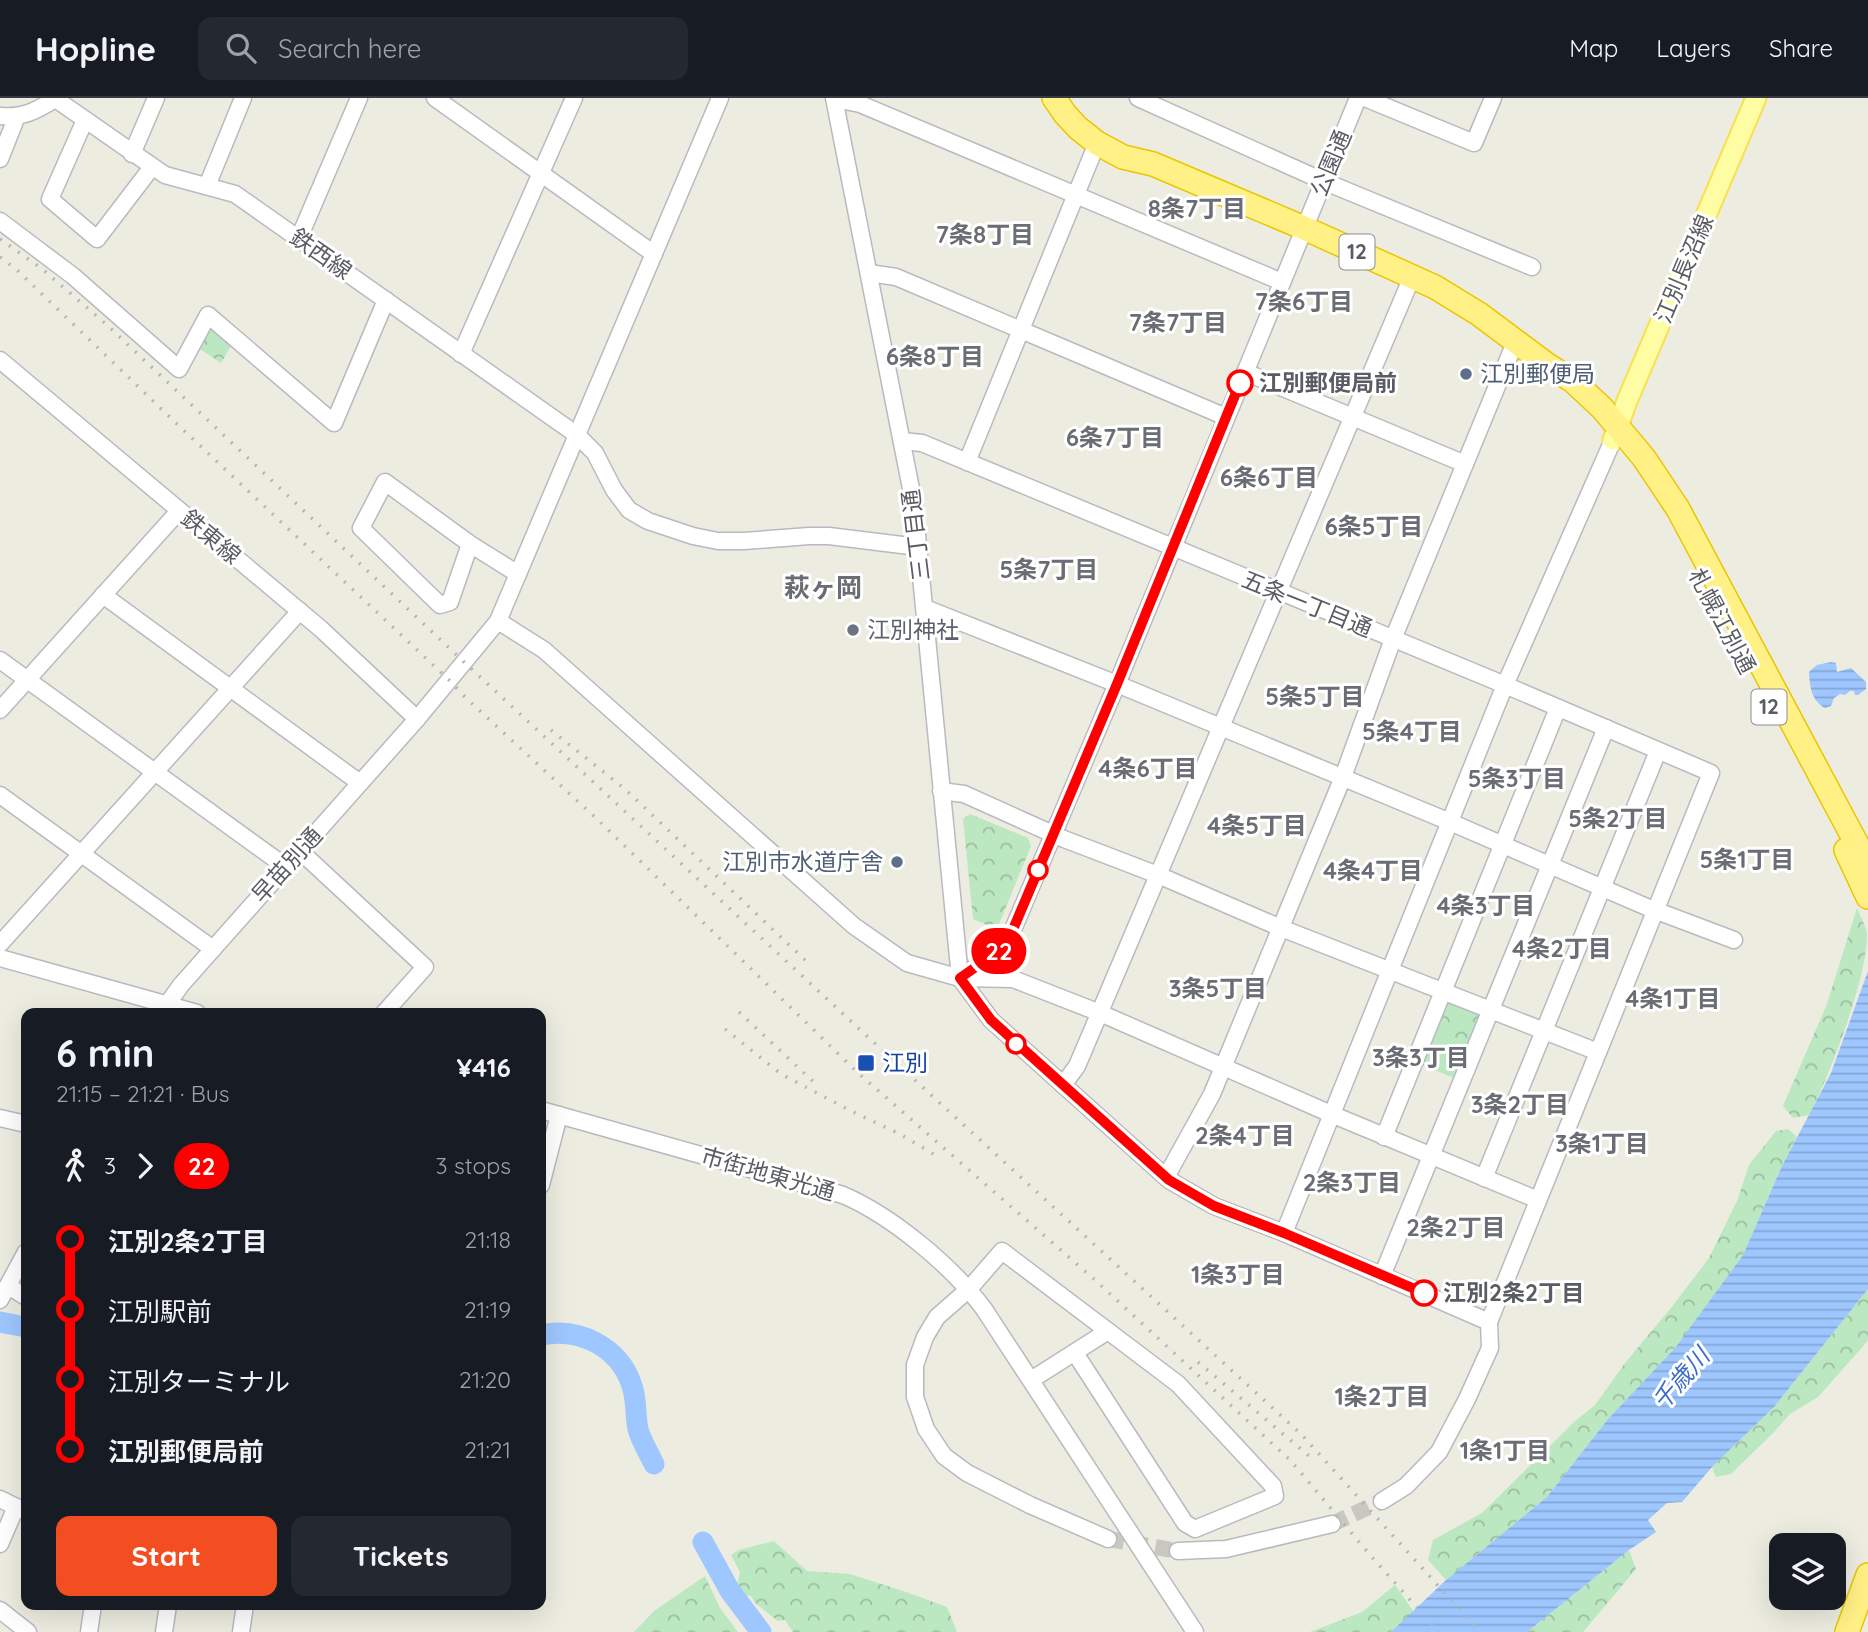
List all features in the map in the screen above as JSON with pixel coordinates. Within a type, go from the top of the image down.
[{"type":"highway","name":"札幌江別通","points":[[1054,98],[1078,128],[1097,143],[1123,157],[1153,164],[1304,228],[1458,300],[1516,340],[1546,365],[1573,380],[1602,408],[1615,433],[1644,458],[1842,841],[1868,897]]},
{"type":"highway","name":"札幌江別通","points":[[1072,98],[1101,128],[1153,164]]},
{"type":"highway","name":"札幌江別通","points":[[1673,513],[1868,865]]},
{"type":"highway","points":[[1847,1632],[1868,1575]]},
{"type":"highway","points":[[1863,1632],[1868,1619]]},
{"type":"main road","name":"江別長沼線","points":[[1615,433],[1756,98]]},
{"type":"street","points":[[132,154],[156,98]]},
{"type":"street","points":[[207,186],[243,98]]},
{"type":"street","points":[[299,238],[359,98]]},
{"type":"street","points":[[435,98],[654,254]]},
{"type":"street","points":[[461,354],[574,98]]},
{"type":"street","name":"早苗別通","points":[[164,1008],[499,621],[720,98]]},
{"type":"street","points":[[1138,98],[1323,181],[1532,267]]},
{"type":"street","name":"公園通","points":[[960,978],[1006,946],[1358,98]]},
{"type":"street","points":[[1365,98],[1474,143],[1493,98]]},
{"type":"street","points":[[0,159],[8,116],[36,111],[54,99]]},
{"type":"street","name":"鉄西線","points":[[54,99],[165,175],[235,194],[577,435],[595,453],[614,489],[629,510],[648,521],[718,541],[819,536],[918,547]]},
{"type":"street","points":[[835,99],[860,104],[1282,282]]},
{"type":"street","name":"三丁目通","points":[[835,99],[914,504],[960,978]]},
{"type":"street","points":[[85,120],[50,199],[97,239],[152,167]]},
{"type":"street","points":[[967,462],[1097,143]]},
{"type":"street","points":[[0,221],[73,276],[179,369],[208,315],[334,423],[386,300]]},
{"type":"street","points":[[869,273],[896,277],[1226,417]]},
{"type":"street","points":[[1063,1085],[1077,1066],[1100,1013],[1412,277]]},
{"type":"street","points":[[1166,1177],[1224,1067],[1343,777],[1393,639],[1516,340]]},
{"type":"street","name":"鉄東線","points":[[0,360],[321,629],[416,719]]},
{"type":"street","points":[[1245,372],[1465,464]]},
{"type":"street","points":[[1284,1233],[1505,685],[1615,433]]},
{"type":"street","name":"五条一丁目通","points":[[902,441],[922,443],[1711,773],[1655,910]]},
{"type":"street","points":[[470,544],[450,602],[440,605],[361,528],[385,482],[470,544],[518,574]]},
{"type":"street","points":[[0,710],[179,511]]},
{"type":"street","points":[[103,595],[360,783]]},
{"type":"street","points":[[925,608],[1117,684],[1450,821],[1655,910],[1734,940]]},
{"type":"street","points":[[0,944],[300,611]]},
{"type":"street","points":[[499,621],[544,650],[865,935],[907,963],[960,978],[1013,979],[1100,1013],[1384,1137],[1538,1200]]},
{"type":"street","points":[[0,660],[286,867]]},
{"type":"street","points":[[1384,1137],[1558,708]]},
{"type":"street","points":[[1382,1276],[1606,728]]},
{"type":"street","points":[[1484,1178],[1658,751]]},
{"type":"street","points":[[942,791],[964,794],[1053,835],[1158,875],[1281,928],[1598,1052]]},
{"type":"street","points":[[0,795],[213,949]]},
{"type":"street","points":[[300,851],[425,967],[388,1008]]},
{"type":"street","points":[[1382,1502],[1406,1486],[1439,1452],[1467,1399],[1490,1348],[1489,1322],[1655,910]]},
{"type":"street","points":[[0,958],[160,1008]]},
{"type":"street","points":[[960,978],[991,1020],[1166,1177],[1214,1206],[1284,1233],[1489,1322]]},
{"type":"street","name":"市街地東光通","points":[[546,1111],[818,1187],[866,1205],[937,1258],[984,1308],[1195,1632]]},
{"type":"street","points":[[546,1166],[559,1115]]},
{"type":"street","points":[[0,1118],[21,1124]]},
{"type":"street","points":[[1075,1353],[1185,1523],[1195,1529],[1275,1496],[1273,1486],[1178,1384],[1002,1251],[969,1289],[937,1317],[925,1337],[915,1366],[915,1398],[926,1429],[944,1456],[967,1473],[1030,1505],[1108,1539]]},
{"type":"street","points":[[21,1261],[3,1294],[21,1296]]},
{"type":"street","points":[[1031,1380],[1108,1331]]},
{"type":"street","points":[[0,1499],[21,1510],[0,1544]]},
{"type":"street","points":[[1178,1551],[1226,1549],[1332,1524]]},
{"type":"street","points":[[0,1610],[28,1632]]},
{"type":"street","points":[[89,1632],[92,1610]]},
{"type":"street","points":[[164,1632],[167,1610]]},
{"type":"street","points":[[241,1632],[244,1610]]},
{"type":"green space","points":[[209,326],[233,342],[221,363],[198,348]]},
{"type":"green space","points":[[970,814],[1028,838],[1031,846],[997,929],[973,919],[963,819]]},
{"type":"green space","points":[[1857,908],[1867,933],[1866,952],[1855,999],[1837,1051],[1809,1115],[1793,1118],[1783,1106],[1827,1004]]},
{"type":"green space","points":[[1446,998],[1481,1013],[1454,1078],[1420,1064]]},
{"type":"green space","points":[[1788,1129],[1797,1137],[1743,1255],[1675,1348],[1608,1419],[1547,1497],[1446,1580],[1428,1560],[1433,1540],[1482,1513],[1574,1422],[1595,1405],[1709,1258],[1737,1201],[1749,1165],[1776,1131]]},
{"type":"green space","points":[[1868,1289],[1868,1340],[1865,1344],[1818,1397],[1790,1414],[1731,1474],[1716,1477],[1712,1467],[1774,1407]]},
{"type":"green space","points":[[774,1541],[807,1571],[850,1574],[947,1607],[957,1632],[793,1632],[785,1620],[778,1621],[755,1603],[751,1596],[742,1595],[736,1590],[740,1572],[731,1555],[739,1550]]},
{"type":"green space","points":[[1629,1550],[1636,1569],[1583,1632],[1527,1632]]},
{"type":"green space","points":[[705,1576],[720,1608],[738,1632],[634,1632],[654,1611]]},
{"type":"green space","points":[[1395,1585],[1414,1612],[1391,1632],[1310,1632],[1362,1612]]},
{"type":"water","points":[[1836,663],[1837,672],[1851,668],[1866,682],[1866,689],[1858,695],[1855,695],[1854,691],[1840,694],[1834,698],[1831,706],[1825,708],[1814,697],[1809,672],[1817,665]]},
{"type":"water","name":"千歳川","points":[[1868,971],[1868,1289],[1774,1407],[1712,1467],[1682,1502],[1667,1503],[1648,1520],[1656,1532],[1629,1550],[1527,1632],[1391,1632],[1446,1580],[1547,1497],[1608,1419],[1675,1348],[1743,1255],[1782,1166],[1831,1073]]},
{"type":"waterway","points":[[0,1322],[21,1326]]},
{"type":"waterway","points":[[546,1334],[583,1337],[596,1343],[618,1360],[632,1386],[638,1429],[654,1464]]},
{"type":"waterway","points":[[703,1542],[730,1591],[761,1632]]},
{"type":"tunnel","points":[[1332,1524],[1382,1501]]},
{"type":"tunnel","points":[[1108,1539],[1178,1551]]},
{"type":"railway","points":[[0,239],[41,268],[107,325],[464,662],[1301,1434],[1480,1632]]},
{"type":"railway","points":[[0,257],[18,271],[466,698],[597,819],[858,1073],[1095,1280],[1291,1461],[1439,1632]]},
{"type":"railway","points":[[551,730],[626,790],[806,961]]},
{"type":"railway","points":[[739,1012],[819,1087]]},
{"type":"railway","points":[[725,1029],[781,1074],[900,1134],[940,1158]]},
{"type":"railway","points":[[1198,1362],[1315,1461]]},
{"type":"bus line","name":"22","points":[[1240,383],[1006,946],[960,978],[991,1020],[1169,1180],[1214,1206],[1424,1293]]},
{"type":"place","name":"江別郵便局","points":[[1466,374]]},
{"type":"place","name":"江別郵便局前","points":[[1240,383]]},
{"type":"place","name":"江別神社","points":[[853,630]]},
{"type":"place","name":"江別市水道庁舎","points":[[897,862]]},
{"type":"place","name":"江別","points":[[866,1063]]},
{"type":"place","name":"江別2条2丁目","points":[[1424,1293]]},
{"type":"district","name":"8条7丁目","points":[[1197,209]]},
{"type":"district","name":"7条8丁目","points":[[985,235]]},
{"type":"district","name":"7条6丁目","points":[[1304,302]]},
{"type":"district","name":"7条7丁目","points":[[1178,323]]},
{"type":"district","name":"6条8丁目","points":[[935,357]]},
{"type":"district","name":"6条7丁目","points":[[1115,438]]},
{"type":"district","name":"6条6丁目","points":[[1269,478]]},
{"type":"district","name":"6条5丁目","points":[[1374,527]]},
{"type":"district","name":"5条7丁目","points":[[1049,570]]},
{"type":"district","name":"萩ヶ岡","points":[[823,588]]},
{"type":"district","name":"5条5丁目","points":[[1315,697]]},
{"type":"district","name":"5条4丁目","points":[[1412,732]]},
{"type":"district","name":"4条6丁目","points":[[1148,769]]},
{"type":"district","name":"5条3丁目","points":[[1517,779]]},
{"type":"district","name":"5条2丁目","points":[[1618,819]]},
{"type":"district","name":"4条5丁目","points":[[1257,826]]},
{"type":"district","name":"5条1丁目","points":[[1747,860]]},
{"type":"district","name":"4条4丁目","points":[[1373,871]]},
{"type":"district","name":"4条3丁目","points":[[1486,906]]},
{"type":"district","name":"4条2丁目","points":[[1562,949]]},
{"type":"district","name":"3条5丁目","points":[[1218,989]]},
{"type":"district","name":"4条1丁目","points":[[1673,999]]},
{"type":"district","name":"3条3丁目","points":[[1421,1058]]},
{"type":"district","name":"3条2丁目","points":[[1520,1105]]},
{"type":"district","name":"2条4丁目","points":[[1245,1136]]},
{"type":"district","name":"3条1丁目","points":[[1602,1144]]},
{"type":"district","name":"2条3丁目","points":[[1352,1183]]},
{"type":"district","name":"2条2丁目","points":[[1456,1228]]},
{"type":"district","name":"1条3丁目","points":[[1238,1275]]},
{"type":"district","name":"1条2丁目","points":[[1382,1397]]},
{"type":"district","name":"1条1丁目","points":[[1505,1451]]}]
